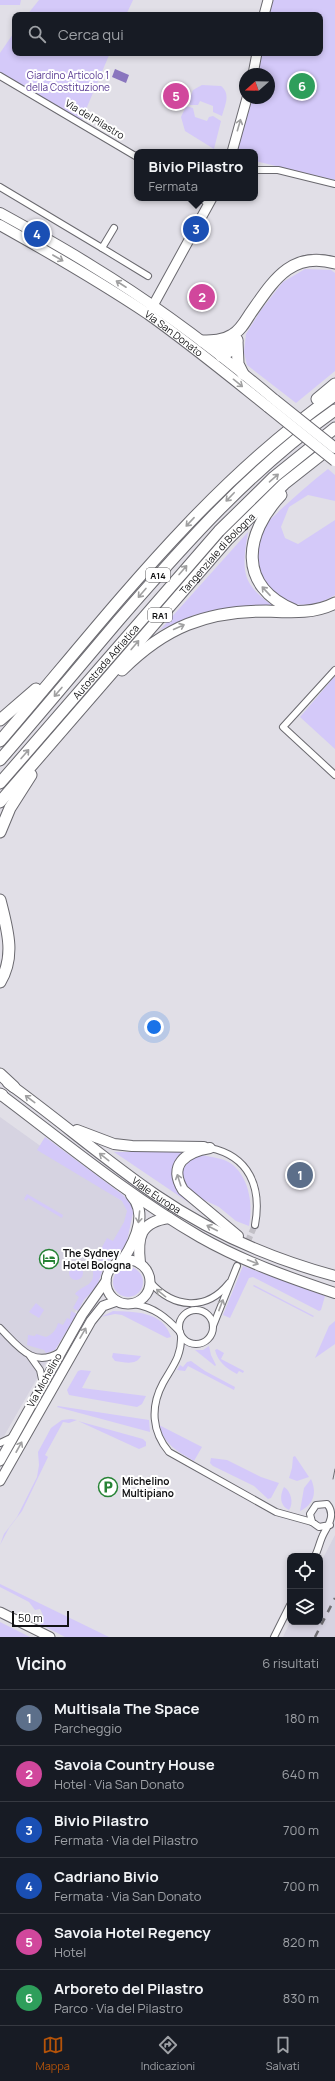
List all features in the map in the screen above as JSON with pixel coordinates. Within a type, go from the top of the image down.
[{"type":"highway","points":[[218,360],[220,349],[236,335],[273,281],[285,270],[301,262],[312,260],[335,263]]},
{"type":"highway","points":[[202,341],[218,340],[236,335]]},
{"type":"highway","points":[[236,335],[238,364],[243,374]]},
{"type":"highway","points":[[0,741],[200,510],[335,384]]},
{"type":"highway","points":[[266,448],[335,395]]},
{"type":"highway","name":"Autostrada Adriatica","points":[[0,760],[173,557],[209,519],[264,466],[297,438],[335,410]]},
{"type":"highway","name":"Autostrada Adriatica","points":[[0,783],[219,530],[274,477],[335,428]]},
{"type":"highway","points":[[298,611],[274,600],[258,582],[253,567],[253,543],[267,513],[280,496],[335,446]]},
{"type":"highway","name":"Tangenziale di Bologna","points":[[0,802],[228,539],[284,484],[335,446]]},
{"type":"highway","points":[[0,832],[10,808],[27,781],[75,715],[134,658],[153,642],[174,629],[203,618],[225,613],[320,609],[335,603]]},
{"type":"highway","points":[[0,720],[21,704],[88,638]]},
{"type":"highway","points":[[0,900],[3,924],[9,940],[10,956],[0,982]]},
{"type":"highway","points":[[0,1076],[14,1087]]},
{"type":"main road","name":"Via San Donato","points":[[0,213],[92,265],[218,360],[271,404],[335,461]]},
{"type":"main road","name":"Via San Donato","points":[[0,225],[151,310],[202,341],[218,360],[243,374],[271,404],[335,446]]},
{"type":"main road","name":"Viale Europa","points":[[14,1087],[157,1196],[208,1226],[260,1250],[293,1263],[335,1276]]},
{"type":"main road","name":"Viale Europa","points":[[1,1094],[54,1135],[169,1218],[225,1250],[335,1293]]},
{"type":"main road","points":[[59,1122],[99,1140],[114,1144],[132,1146],[194,1145],[210,1148]]},
{"type":"main road","points":[[54,1135],[130,1194],[138,1205],[140,1212],[136,1233],[132,1244],[122,1261]]},
{"type":"main road","points":[[210,1148],[197,1151],[183,1158],[177,1169],[178,1181],[183,1190],[225,1226],[260,1250]]},
{"type":"main road","points":[[140,1263],[138,1247],[142,1232],[153,1221],[169,1218]]},
{"type":"street","points":[[265,12],[268,0]]},
{"type":"street","points":[[254,68],[256,56]]},
{"type":"street","name":"Via del Pilastro","points":[[0,76],[134,155]]},
{"type":"street","points":[[233,149],[245,104]]},
{"type":"street","points":[[258,170],[278,170],[335,184]]},
{"type":"street","points":[[0,187],[148,276]]},
{"type":"street","points":[[151,310],[211,201]]},
{"type":"street","points":[[102,248],[114,228]]},
{"type":"street","points":[[335,670],[283,727],[335,775]]},
{"type":"street","points":[[210,1148],[228,1153],[243,1164],[249,1174],[257,1195],[258,1208],[255,1225]]},
{"type":"street","points":[[194,1310],[158,1292],[150,1282],[148,1272],[140,1263],[131,1260],[122,1261],[110,1268],[106,1281],[108,1290],[117,1301],[126,1304],[143,1305],[160,1313],[187,1342],[195,1344]]},
{"type":"street","points":[[212,1326],[237,1266]]},
{"type":"street","name":"Via Michelino","points":[[0,1461],[86,1309],[106,1281]]},
{"type":"street","points":[[133,1304],[146,1295],[150,1282]]},
{"type":"street","points":[[176,1302],[184,1303],[206,1301],[214,1297],[229,1284]]},
{"type":"street","name":"Via Michelino","points":[[0,1481],[90,1321],[103,1306],[117,1301]]},
{"type":"street","points":[[181,1353],[181,1319],[184,1314],[194,1310],[200,1310],[209,1316],[212,1332],[206,1340],[195,1344],[181,1353],[162,1385],[156,1401],[155,1427],[162,1443],[169,1452],[270,1509],[293,1516],[322,1528],[330,1525]]},
{"type":"street","name":"Via Michelino","points":[[0,1328],[24,1353],[30,1356],[46,1358],[62,1351]]},
{"type":"street","name":"Via Michelino","points":[[30,1356],[40,1370],[43,1385]]},
{"type":"street","points":[[0,1442],[14,1436]]},
{"type":"street","points":[[293,1516],[311,1511],[320,1503],[330,1506],[334,1516],[316,1553]]},
{"type":"street","points":[[311,1511],[321,1542]]},
{"type":"street","points":[[274,1637],[287,1611]]},
{"type":"street","points":[[0,1612],[50,1637]]},
{"type":"shaded area","points":[[115,69],[129,75],[126,83],[112,77]]},
{"type":"shaded area","points":[[0,1117],[67,1165],[125,1203],[130,1223],[94,1279],[4,1436],[0,1438]]},
{"type":"shaded area","points":[[335,1535],[335,1637],[283,1637],[289,1625],[323,1625],[323,1558]]},
{"type":"green space","points":[[0,0],[21,0],[20,5],[0,5]]},
{"type":"green space","points":[[39,0],[133,0],[127,12],[29,12]]},
{"type":"green space","points":[[273,0],[335,0],[335,180],[258,162],[258,149],[238,149],[249,104],[275,104],[275,68],[258,68],[260,56],[323,56],[323,12],[270,12]]},
{"type":"green space","name":"Giardino Articolo 1 della Costituzione","points":[[12,35],[12,56],[109,56],[81,121],[0,75],[0,53]]},
{"type":"green space","points":[[202,85],[221,86],[224,89],[227,96],[222,116],[213,112],[213,106],[200,101],[198,105],[190,105],[189,101],[193,90]]},
{"type":"green space","points":[[186,106],[193,108],[195,117],[207,121],[209,117],[213,116],[221,121],[214,149],[185,131],[181,117]]},
{"type":"green space","points":[[305,269],[331,270],[335,273],[335,371],[296,403],[247,365],[244,352],[246,334],[261,310],[283,282]]},
{"type":"green space","points":[[328,469],[335,475],[335,501],[308,495],[289,507],[281,527],[285,538],[298,544],[335,520],[335,595],[317,603],[299,604],[283,600],[270,591],[261,578],[256,563],[257,545],[267,522]]},
{"type":"green space","points":[[248,532],[245,557],[246,575],[249,583],[255,591],[275,607],[233,607],[194,615],[160,630]]},
{"type":"green space","points":[[335,676],[335,749],[300,717]]},
{"type":"green space","points":[[45,1137],[123,1195],[132,1205],[133,1213],[127,1241],[120,1254],[107,1261],[97,1286],[84,1300],[78,1311],[73,1308],[79,1297],[75,1294],[89,1284],[93,1278],[92,1265],[94,1264],[98,1266],[106,1252],[101,1249],[107,1238],[113,1241],[124,1222],[127,1211],[122,1201],[37,1150]]},
{"type":"green space","points":[[114,1152],[182,1152],[173,1167],[173,1180],[179,1192],[191,1204]]},
{"type":"green space","points":[[201,1155],[226,1161],[239,1171],[247,1186],[249,1194],[251,1210],[249,1226],[236,1221],[219,1207],[200,1198],[185,1186],[182,1170],[191,1159]]},
{"type":"green space","points":[[27,1194],[63,1215],[62,1218],[28,1198],[26,1201],[24,1199]]},
{"type":"green space","points":[[76,1266],[81,1268],[83,1273],[81,1278],[76,1280],[71,1278],[69,1273],[71,1268]]},
{"type":"green space","points":[[243,1266],[325,1296],[321,1310],[319,1311],[253,1277],[249,1278],[230,1318],[223,1315]]},
{"type":"green space","points":[[128,1267],[139,1271],[143,1282],[139,1293],[128,1297],[117,1293],[113,1282],[117,1271]]},
{"type":"green space","points":[[254,1285],[314,1316],[313,1317],[253,1286]]},
{"type":"green space","points":[[36,1303],[44,1310],[39,1318],[29,1312]]},
{"type":"green space","points":[[71,1311],[77,1314],[55,1350],[46,1353],[44,1350],[27,1345],[28,1335],[35,1336],[36,1334],[46,1337],[48,1336],[54,1332],[58,1323],[63,1325],[67,1318],[70,1319]]},
{"type":"green space","points":[[113,1311],[139,1313],[155,1318],[162,1322],[167,1328],[171,1337],[167,1338],[122,1315],[115,1314],[101,1317]]},
{"type":"green space","points":[[335,1321],[335,1344],[315,1358],[329,1326]]},
{"type":"green space","points":[[209,1346],[211,1355],[216,1365],[215,1366],[195,1350],[203,1350]]},
{"type":"green space","points":[[217,1349],[224,1353],[221,1359],[244,1371],[243,1373],[239,1371],[237,1374],[223,1364],[216,1354],[215,1350]]},
{"type":"green space","points":[[113,1353],[141,1356],[133,1362],[115,1361],[112,1357]]},
{"type":"green space","points":[[191,1361],[205,1371],[235,1387],[234,1390],[188,1366],[185,1371],[177,1370],[180,1365],[183,1367],[187,1362]]},
{"type":"green space","points":[[78,1371],[91,1371],[82,1388],[146,1396],[142,1404],[137,1407],[69,1395],[67,1390]]},
{"type":"green space","points":[[57,1407],[149,1420],[150,1432]]},
{"type":"green space","points":[[62,1420],[77,1420],[69,1423],[63,1422],[45,1455],[48,1457],[22,1511],[9,1528],[0,1545],[4,1534],[17,1517],[37,1477],[39,1465],[38,1452],[51,1428]]},
{"type":"green space","points":[[78,1421],[143,1439],[146,1442],[146,1446],[139,1449]]},
{"type":"green space","points":[[159,1425],[202,1447],[194,1461],[168,1443],[161,1432]]},
{"type":"green space","points":[[295,1456],[309,1477],[297,1481],[289,1478],[293,1457]]},
{"type":"green space","points":[[211,1458],[227,1460],[261,1477],[279,1483],[271,1498],[268,1499],[254,1486],[213,1466],[210,1463]]},
{"type":"green space","points":[[311,1479],[314,1489],[313,1498],[305,1508],[300,1511],[304,1488]]},
{"type":"green space","points":[[284,1487],[291,1497],[291,1507],[289,1510],[283,1505],[281,1500]]},
{"type":"green space","points":[[0,1584],[109,1637],[65,1637],[40,1624],[39,1619],[44,1617],[40,1609],[35,1610],[29,1602],[0,1587]]},
{"type":"green space","points":[[0,1622],[30,1637],[0,1637]]},
{"type":"tunnel","points":[[237,1266],[255,1225]]},
{"type":"tram line","points":[[333,1479],[335,1469]]},
{"type":"railway","points":[[315,1637],[335,1598]]},
{"type":"place","name":"Arboreto del Pilastro","points":[[302,86]]},
{"type":"place","name":"Savoia Hotel Regency","points":[[176,96]]},
{"type":"place","name":"Bivio Pilastro","points":[[196,229]]},
{"type":"place","name":"Cadriano Bivio","points":[[37,234]]},
{"type":"place","name":"Savoia Country House","points":[[202,297]]},
{"type":"place","name":"Multisala The Space","points":[[300,1175]]},
{"type":"place","name":"The Sydney Hotel Bologna","points":[[49,1259]]},
{"type":"place","name":"Michelino Multipiano","points":[[108,1487]]}]
